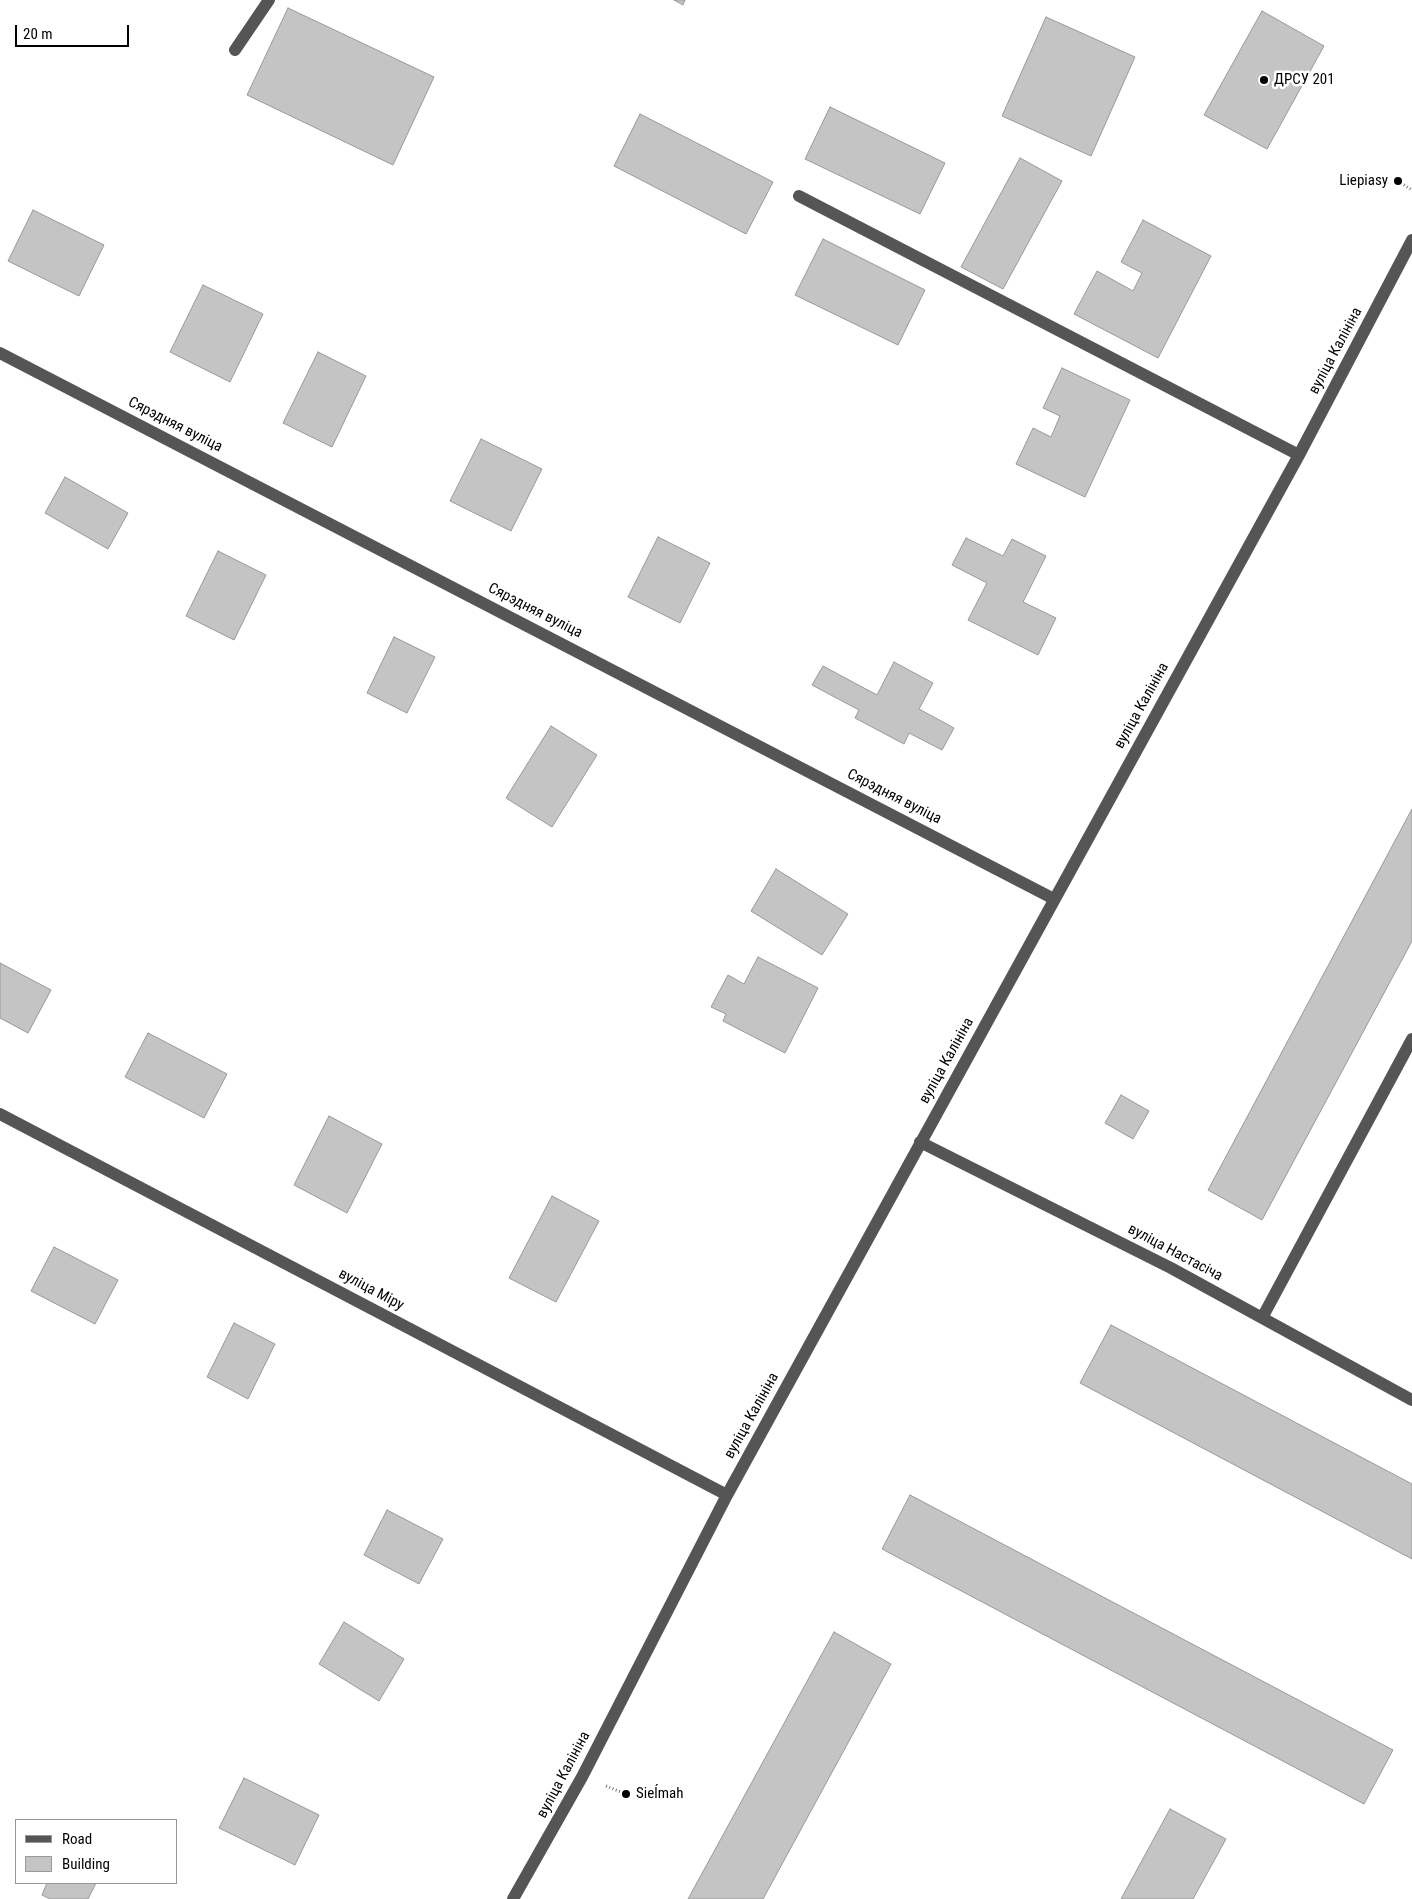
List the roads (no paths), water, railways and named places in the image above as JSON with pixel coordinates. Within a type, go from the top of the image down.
[{"type":"street","points":[[235,50],[269,0]]},
{"type":"street","points":[[799,196],[1300,455]]},
{"type":"street","name":"вуліца Калініна","points":[[513,1899],[582,1777],[727,1495],[1054,898],[1300,455],[1412,240]]},
{"type":"street","name":"Сярэдняя вуліца","points":[[0,353],[1054,898]]},
{"type":"street","points":[[1262,1318],[1412,1039]]},
{"type":"street","name":"вуліца Міру","points":[[0,1114],[727,1495]]},
{"type":"street","name":"вуліца Настасіча","points":[[920,1142],[1171,1268],[1412,1400]]},
{"type":"place","name":"ДРСУ 201","points":[[1264,80]]},
{"type":"place","name":"Liepiasy","points":[[1398,181]]},
{"type":"place","name":"Sieĺmah","points":[[626,1794]]}]
